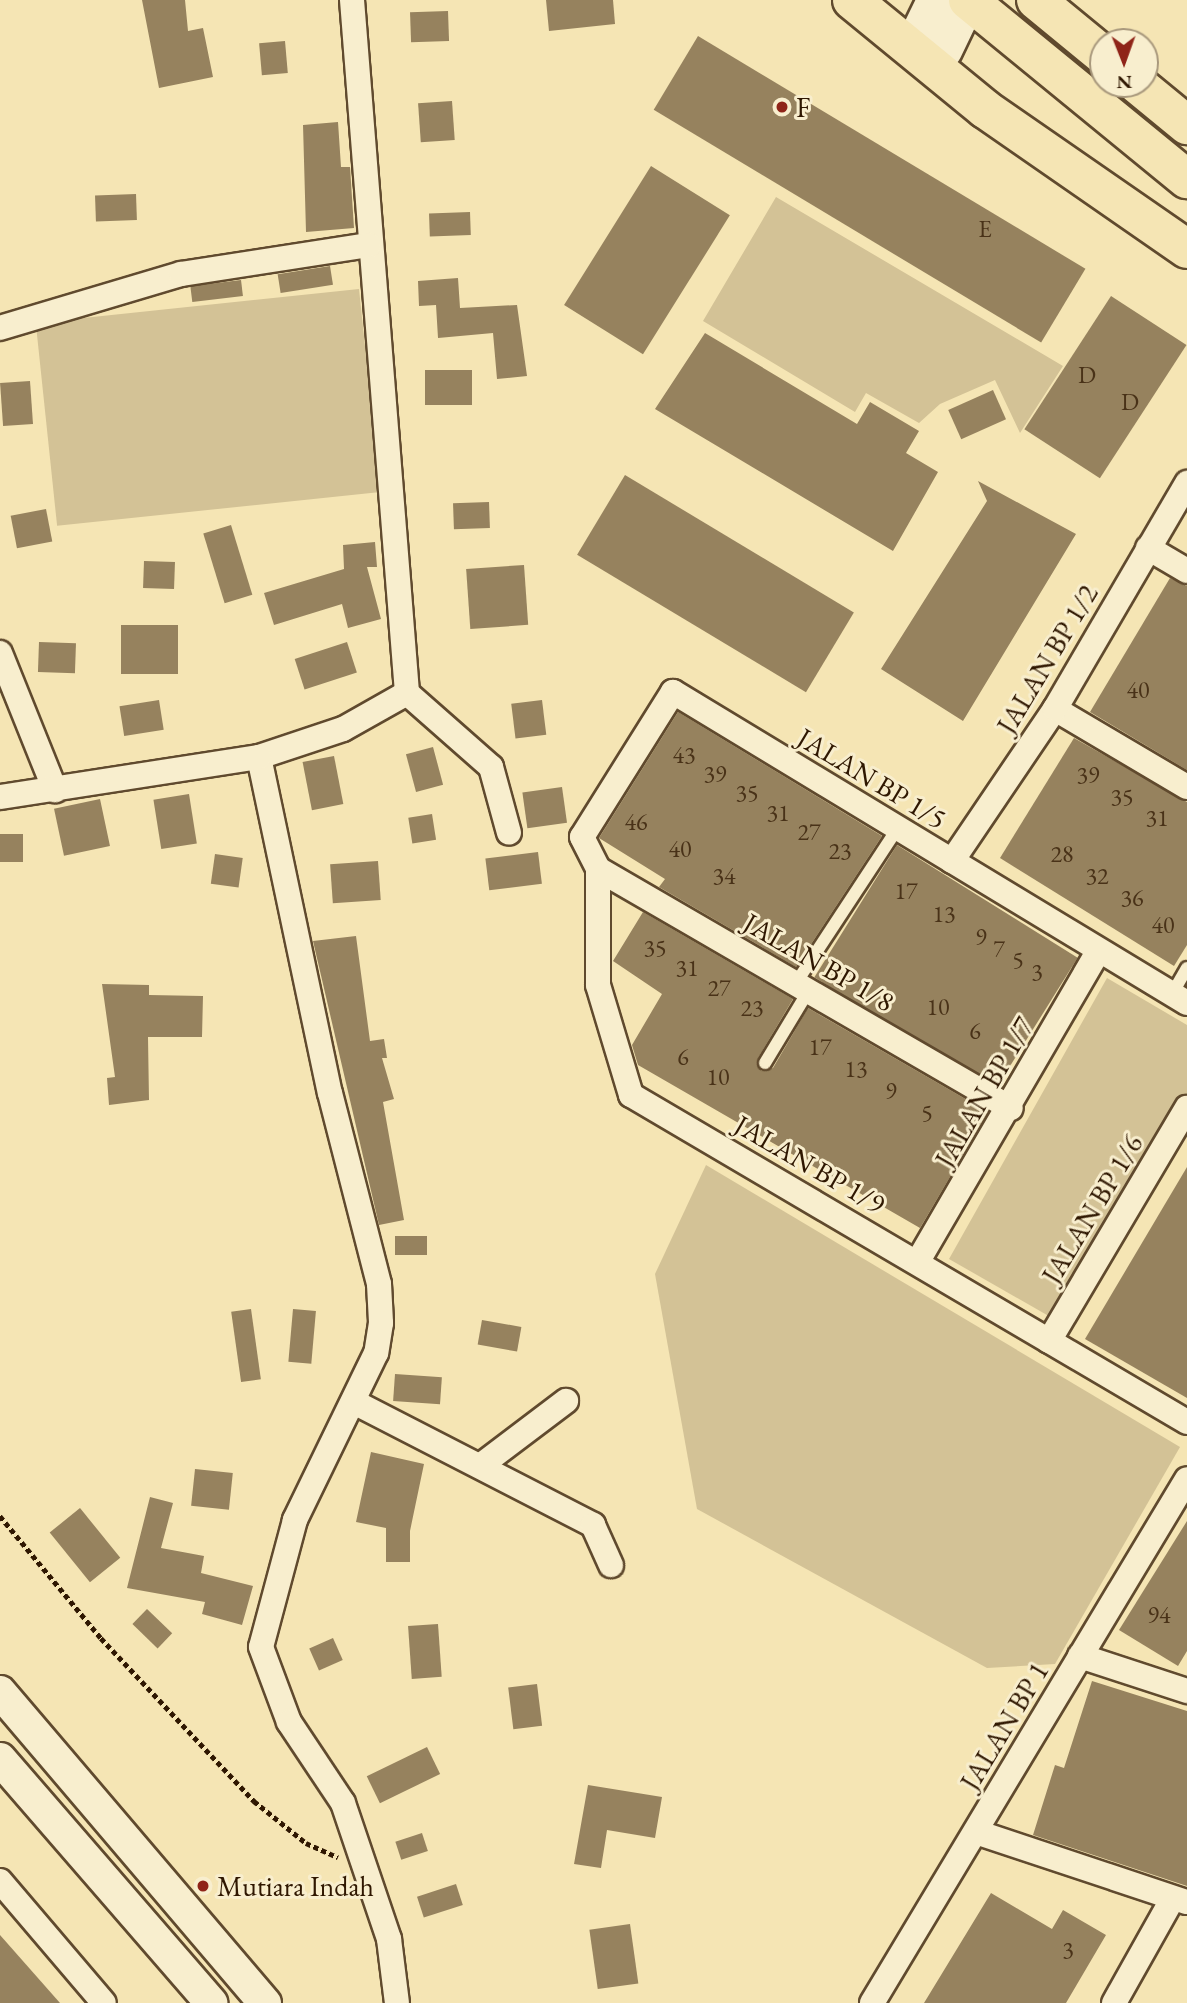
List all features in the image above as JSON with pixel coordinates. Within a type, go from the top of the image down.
[{"type":"highway","points":[[852,0],[985,109],[1187,248]]},
{"type":"highway","points":[[884,0],[932,27],[1187,248]]},
{"type":"highway","points":[[968,0],[1187,179]]},
{"type":"highway","points":[[1049,6],[1089,42]]},
{"type":"highway","points":[[1154,98],[1187,125]]},
{"type":"main road","points":[[932,27],[968,0]]},
{"type":"street","points":[[352,0],[369,245],[407,693],[491,767],[509,833]]},
{"type":"street","points":[[0,328],[181,274],[369,245]]},
{"type":"street","name":"JALAN BP 1/2","points":[[952,861],[1055,709],[1187,483]]},
{"type":"street","points":[[1148,548],[1187,571]]},
{"type":"street","points":[[0,653],[55,790]]},
{"type":"street","name":"JALAN BP 1/5","points":[[582,837],[673,692],[1098,952],[1179,998]]},
{"type":"street","points":[[0,797],[259,757],[343,729],[407,693]]},
{"type":"street","points":[[1055,709],[1187,787]]},
{"type":"street","points":[[259,757],[330,1093],[379,1284],[376,1353],[295,1520],[261,1647],[289,1722],[342,1803],[389,1939],[397,2003]]},
{"type":"street","name":"JALAN BP 1/9","points":[[582,837],[597,869],[598,985],[631,1095],[918,1261],[1187,1422]]},
{"type":"street","name":"JALAN BP 1/8","points":[[597,869],[1011,1108]]},
{"type":"street","name":"JALAN BP 1/7","points":[[918,1261],[1011,1108],[1098,952]]},
{"type":"street","name":"JALAN BP 1/6","points":[[1048,1341],[1187,1108]]},
{"type":"street","points":[[480,1465],[566,1401]]},
{"type":"street","points":[[354,1402],[593,1525],[611,1565]]},
{"type":"street","name":"JALAN BP 1","points":[[872,2003],[1187,1479]]},
{"type":"street","points":[[1080,1656],[1187,1691]]},
{"type":"street","points":[[0,1692],[265,2003]]},
{"type":"street","points":[[0,1759],[211,2003]]},
{"type":"street","points":[[976,1832],[1180,1900],[1114,2003]]},
{"type":"street","points":[[0,1881],[104,2003]]},
{"type":"lane","points":[[765,1063],[803,987],[898,828]]},
{"type":"lane","points":[[1179,998],[1187,968]]},
{"type":"path","points":[[0,1516],[101,1638],[254,1801],[306,1843],[365,1869]]},
{"type":"shaded area","points":[[776,197],[1063,366],[1020,433],[995,380],[940,404],[919,423],[866,393],[855,412],[703,321]]},
{"type":"shaded area","points":[[359,289],[380,492],[57,526],[36,323]]},
{"type":"shaded area","points":[[1107,978],[1187,1025],[1187,1098],[1054,1319],[949,1259]]},
{"type":"shaded area","points":[[706,1165],[1180,1447],[1055,1664],[987,1668],[697,1509],[655,1274]]},
{"type":"building","points":[[142,0],[185,0],[188,31],[203,28],[213,77],[159,88]]},
{"type":"building","points":[[546,0],[613,0],[615,24],[549,31]]},
{"type":"building","points":[[448,11],[449,41],[411,42],[410,12]]},
{"type":"building","points":[[698,36],[1085,269],[1041,343],[654,110]]},
{"type":"building","points":[[285,41],[288,73],[262,75],[259,43]]},
{"type":"building","points":[[452,101],[455,140],[421,142],[418,103]]},
{"type":"building","points":[[338,122],[341,167],[350,167],[354,228],[306,232],[303,125]]},
{"type":"building","points":[[651,166],[730,215],[643,354],[564,305]]},
{"type":"building","points":[[136,194],[137,220],[96,221],[95,195]]},
{"type":"building","points":[[470,212],[471,235],[430,236],[429,213]]},
{"type":"building","points":[[330,266],[333,285],[281,293],[278,274]]},
{"type":"building","points":[[458,278],[460,308],[517,305],[527,376],[497,379],[493,333],[438,338],[436,305],[419,306],[418,281]]},
{"type":"building","points":[[241,280],[243,296],[192,302],[190,286]]},
{"type":"building","points":[[1111,296],[1186,345],[1100,478],[1024,429]]},
{"type":"building","points":[[705,333],[857,424],[870,402],[919,431],[906,453],[938,472],[893,551],[655,409]]},
{"type":"building","points":[[425,370],[472,370],[472,405],[425,405]]},
{"type":"building","points":[[30,381],[33,424],[3,426],[0,383]]},
{"type":"building","points":[[993,390],[1006,419],[961,439],[948,410]]},
{"type":"building","points":[[625,475],[854,613],[806,692],[577,555]]},
{"type":"building","points":[[978,481],[1076,534],[963,721],[881,669],[987,501]]},
{"type":"building","points":[[489,502],[490,528],[454,529],[453,503]]},
{"type":"building","points":[[46,509],[52,541],[17,548],[11,516]]},
{"type":"building","points":[[231,525],[252,595],[225,603],[203,533]]},
{"type":"building","points":[[375,542],[377,567],[367,567],[381,619],[348,628],[342,604],[274,625],[264,593],[344,569],[343,545]]},
{"type":"building","points":[[144,561],[175,562],[174,589],[143,588]]},
{"type":"building","points":[[524,565],[528,625],[470,629],[466,569]]},
{"type":"building","points":[[1170,578],[1187,586],[1187,770],[1090,712]]},
{"type":"building","points":[[121,625],[178,625],[178,674],[121,674]]},
{"type":"building","points":[[39,642],[76,643],[75,673],[38,672]]},
{"type":"building","points":[[347,642],[357,672],[305,689],[295,659]]},
{"type":"building","points":[[159,700],[164,730],[124,736],[119,706]]},
{"type":"building","points":[[542,700],[546,735],[515,739],[511,704]]},
{"type":"building","points":[[678,712],[882,836],[796,967],[659,887],[665,879],[599,838]]},
{"type":"building","points":[[1074,738],[1187,802],[1187,945],[1174,966],[1000,858]]},
{"type":"building","points":[[433,747],[443,785],[416,792],[406,754]]},
{"type":"building","points":[[334,756],[343,804],[312,810],[303,762]]},
{"type":"building","points":[[562,787],[567,823],[527,828],[522,793]]},
{"type":"building","points":[[189,794],[197,843],[161,849],[153,800]]},
{"type":"building","points":[[100,799],[110,846],[64,856],[54,809]]},
{"type":"building","points":[[432,814],[436,840],[412,843],[408,818]]},
{"type":"building","points":[[0,834],[23,834],[23,862],[0,862]]},
{"type":"building","points":[[897,845],[1078,958],[995,1090],[814,977]]},
{"type":"building","points":[[538,852],[542,884],[489,890],[485,858]]},
{"type":"building","points":[[215,854],[243,858],[239,888],[211,884]]},
{"type":"building","points":[[378,861],[381,900],[333,903],[330,864]]},
{"type":"building","points":[[643,912],[793,999],[758,1058],[761,1071],[773,1068],[808,1008],[988,1112],[920,1228],[638,1065],[632,1045],[662,994],[613,961]]},
{"type":"building","points":[[356,936],[370,1041],[384,1039],[387,1058],[382,1058],[394,1099],[383,1102],[404,1220],[379,1225],[313,941]]},
{"type":"building","points":[[102,984],[149,985],[149,995],[203,996],[202,1037],[148,1037],[149,1100],[109,1105],[107,1078],[115,1077]]},
{"type":"building","points":[[1187,1167],[1187,1398],[1085,1339]]},
{"type":"building","points":[[395,1236],[427,1236],[427,1255],[395,1255]]},
{"type":"building","points":[[251,1309],[261,1379],[241,1382],[231,1312]]},
{"type":"building","points":[[293,1309],[316,1311],[311,1364],[288,1362]]},
{"type":"building","points":[[482,1320],[521,1327],[517,1352],[478,1345]]},
{"type":"building","points":[[395,1374],[442,1377],[440,1404],[393,1401]]},
{"type":"building","points":[[371,1452],[424,1464],[410,1531],[410,1562],[386,1562],[386,1528],[356,1522]]},
{"type":"building","points":[[195,1469],[233,1473],[229,1510],[191,1506]]},
{"type":"building","points":[[150,1497],[173,1503],[161,1548],[204,1556],[201,1573],[253,1586],[242,1625],[202,1614],[205,1602],[127,1588]]},
{"type":"building","points":[[80,1508],[120,1558],[90,1582],[50,1533]]},
{"type":"building","points":[[1187,1521],[1187,1651],[1178,1666],[1119,1630]]},
{"type":"building","points":[[147,1609],[172,1633],[158,1648],[132,1624]]},
{"type":"building","points":[[438,1624],[442,1677],[412,1679],[408,1626]]},
{"type":"building","points":[[333,1638],[343,1660],[319,1671],[309,1649]]},
{"type":"building","points":[[1092,1681],[1187,1711],[1187,1886],[1033,1835],[1055,1765],[1064,1768]]},
{"type":"building","points":[[537,1684],[542,1726],[513,1729],[508,1688]]},
{"type":"building","points":[[427,1747],[440,1774],[380,1803],[367,1776]]},
{"type":"building","points":[[588,1785],[662,1797],[655,1838],[607,1830],[601,1868],[574,1864]]},
{"type":"building","points":[[422,1833],[428,1851],[401,1860],[395,1842]]},
{"type":"building","points":[[456,1884],[463,1905],[424,1918],[417,1897]]},
{"type":"building","points":[[991,1893],[1052,1929],[1063,1910],[1106,1935],[1066,2003],[924,2003]]},
{"type":"building","points":[[630,1924],[638,1983],[598,1989],[589,1930]]},
{"type":"building","points":[[0,1935],[60,2003],[0,2003]]},
{"type":"place","name":"F","points":[[782,107]]},
{"type":"place","name":"Mutiara Indah","points":[[203,1886]]}]
